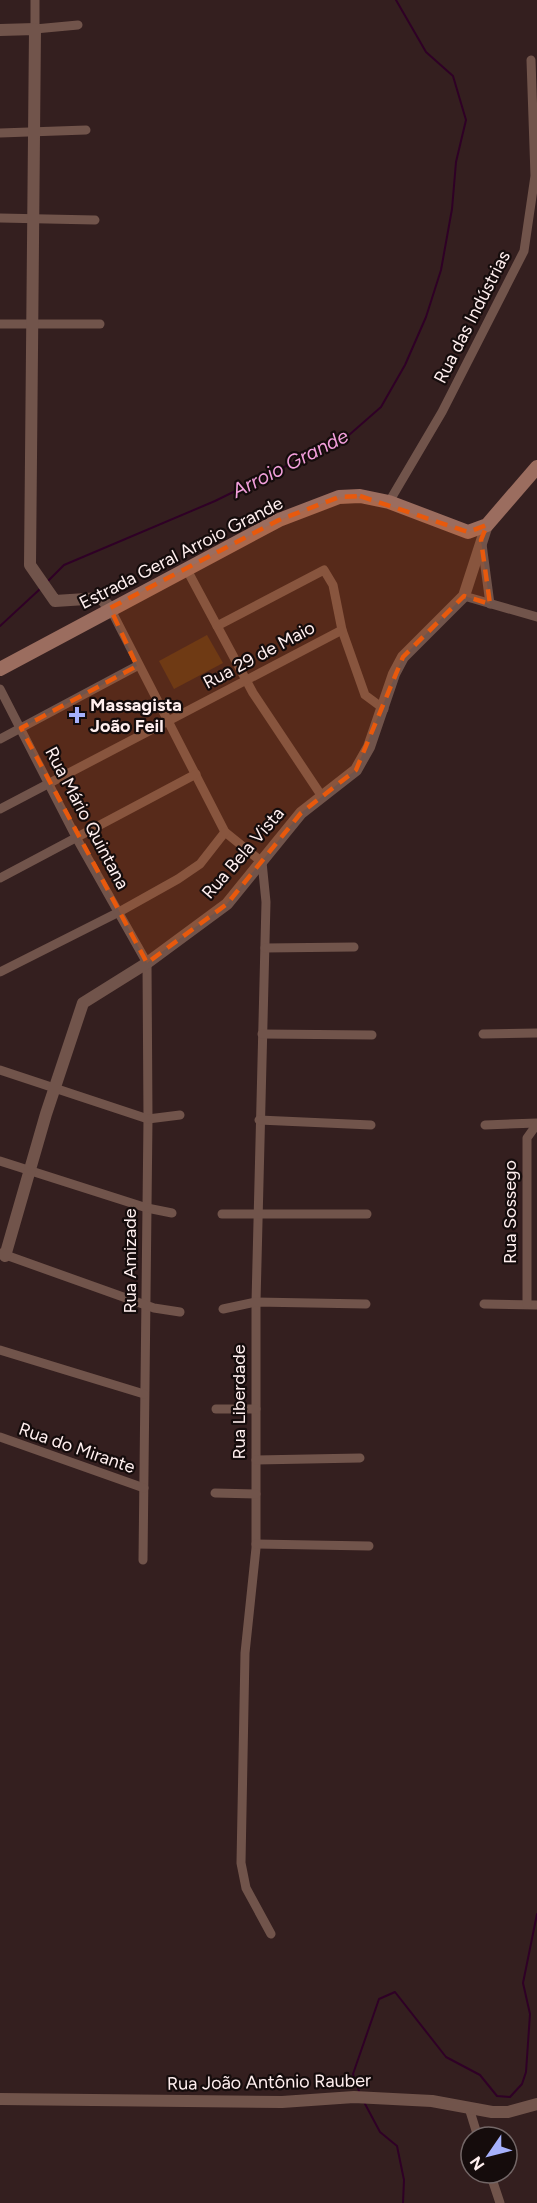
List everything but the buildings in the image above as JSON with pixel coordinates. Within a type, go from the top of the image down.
[{"type":"main road","name":"Rua Bela Vista","points":[[487,525],[537,467]]},
{"type":"main road","name":"Estrada Geral Arroio Grande","points":[[0,669],[110,608],[279,520],[339,497],[360,495],[388,502],[468,532],[487,525]]},
{"type":"street","points":[[35,0],[31,219],[30,565],[55,601],[71,602],[101,598],[110,608],[137,666],[169,721],[225,832],[262,862]]},
{"type":"street","points":[[0,30],[78,25]]},
{"type":"street","name":"Rua das Indústrias","points":[[388,502],[442,412],[524,251],[535,176],[536,125],[531,60]]},
{"type":"street","points":[[0,133],[86,130]]},
{"type":"street","points":[[0,218],[95,220]]},
{"type":"street","points":[[0,324],[100,324]]},
{"type":"street","name":"Rua Bela Vista","points":[[2,1258],[54,1087],[83,1003],[147,963],[227,904],[301,813],[321,795],[356,770],[384,709],[394,674],[403,657],[464,596],[487,525]]},
{"type":"street","points":[[481,540],[490,604]]},
{"type":"street","points":[[186,568],[245,680],[321,795]]},
{"type":"street","points":[[216,626],[324,570],[338,601],[342,630],[365,695],[384,709]]},
{"type":"street","points":[[464,596],[537,617]]},
{"type":"street","name":"Rua 29 de Maio","points":[[0,809],[342,630]]},
{"type":"street","points":[[0,739],[137,666]]},
{"type":"street","name":"Rua Mário Quintana","points":[[0,689],[48,784],[147,963]]},
{"type":"street","points":[[0,878],[196,774]]},
{"type":"street","points":[[0,972],[119,912],[194,868],[225,832]]},
{"type":"street","name":"Rua Liberdade","points":[[262,862],[266,902],[257,1213],[256,1544],[245,1653],[241,1863],[246,1888],[271,1934]]},
{"type":"street","points":[[265,948],[354,948]]},
{"type":"street","name":"Rua Amizade","points":[[143,1560],[148,1119],[147,963]]},
{"type":"street","points":[[261,1034],[372,1035]]},
{"type":"street","points":[[483,1034],[537,1034]]},
{"type":"street","points":[[0,1070],[148,1119],[180,1115]]},
{"type":"street","points":[[259,1120],[371,1125]]},
{"type":"street","points":[[485,1125],[537,1124]]},
{"type":"street","name":"Rua Sossego","points":[[526,1305],[527,1138],[537,1124]]},
{"type":"street","points":[[0,1161],[147,1208],[172,1213]]},
{"type":"street","points":[[222,1214],[368,1214]]},
{"type":"street","points":[[2,1258],[146,1305],[180,1312]]},
{"type":"street","points":[[223,1309],[256,1302],[366,1304]]},
{"type":"street","points":[[484,1304],[537,1305]]},
{"type":"street","points":[[0,1350],[144,1394]]},
{"type":"street","points":[[216,1409],[256,1409]]},
{"type":"street","name":"Rua do Mirante","points":[[0,1437],[144,1488]]},
{"type":"street","points":[[256,1460],[360,1458]]},
{"type":"street","points":[[215,1493],[256,1494]]},
{"type":"street","points":[[256,1544],[369,1546]]},
{"type":"street","name":"Rua João Antônio Rauber","points":[[0,2099],[282,2102],[360,2097],[432,2101],[508,2112],[537,2104]]},
{"type":"street","points":[[469,2108],[474,2125]]},
{"type":"street","points":[[494,2185],[500,2203]]},
{"type":"highlighted area","points":[[360,496],[468,532],[487,525],[481,540],[490,604],[464,596],[403,657],[356,770],[301,813],[227,904],[147,963],[21,728],[137,666],[110,608],[279,520],[339,497]]},
{"type":"shaded area","points":[[207,635],[223,663],[174,689],[159,661]]},
{"type":"waterway","name":"Arroio Grande","points":[[46,583],[64,565],[215,501],[349,435],[381,407],[405,365],[426,317],[441,270],[452,209],[456,162],[466,120],[453,76],[426,52],[396,0]]},
{"type":"waterway","name":"Arroio Grande","points":[[0,626],[40,589]]},
{"type":"waterway","points":[[360,2094],[353,2074],[379,1999],[395,1992],[446,2057],[480,2075],[497,2096],[510,2097],[522,2084],[526,2072],[530,2014],[523,1983],[537,1914]]},
{"type":"waterway","points":[[364,2102],[380,2132],[397,2146],[404,2180],[403,2203]]},
{"type":"place","name":"Massagista João Feil","points":[[77,715]]}]
